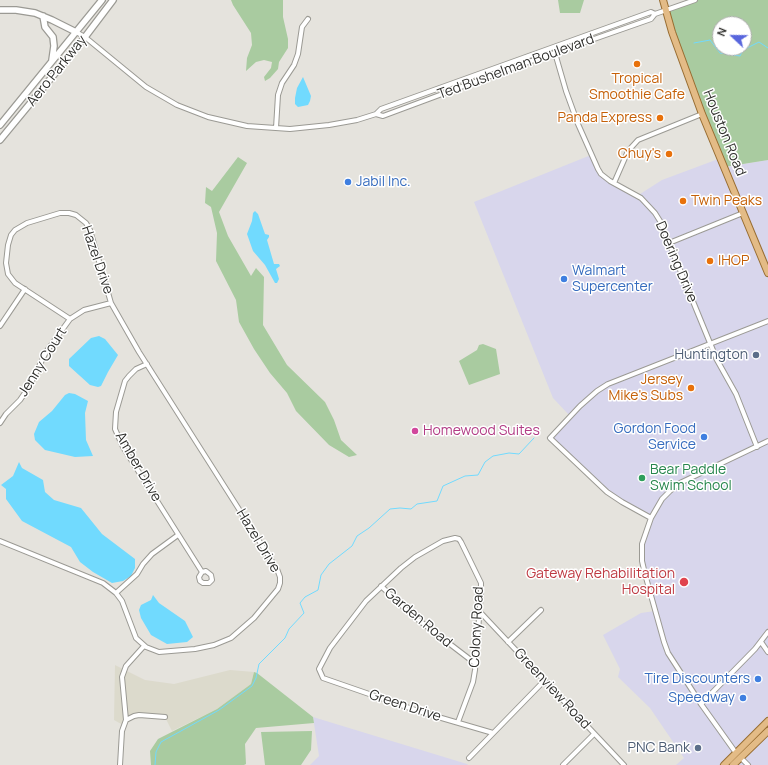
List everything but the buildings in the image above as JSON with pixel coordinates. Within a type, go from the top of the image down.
[{"type":"main road","name":"Aero Parkway","points":[[0,125],[102,0]]},
{"type":"main road","name":"Aero Parkway","points":[[0,140],[85,37],[112,0]]},
{"type":"main road","name":"Houston Road","points":[[663,0],[672,32],[702,114],[768,273]]},
{"type":"main road","points":[[0,10],[26,11],[43,16],[76,32]]},
{"type":"main road","points":[[43,16],[45,27],[53,36],[54,46],[52,62]]},
{"type":"main road","points":[[734,765],[738,756],[768,721]]},
{"type":"main road","points":[[724,765],[738,756],[768,731]]},
{"type":"street","name":"Ted Bushelman Boulevard","points":[[376,114],[382,116],[651,19],[655,14],[695,0]]},
{"type":"street","name":"Ted Bushelman Boulevard","points":[[76,32],[85,37],[146,88],[177,104],[202,114],[247,126],[303,128],[357,120],[376,114],[381,109],[650,12],[655,14]]},
{"type":"street","points":[[276,128],[278,95],[282,83],[291,71],[296,60],[302,27],[308,19]]},
{"type":"street","name":"Doering Drive","points":[[555,53],[566,91],[591,155],[601,174],[637,196],[649,206],[660,221],[710,344],[720,366],[736,394],[757,447]]},
{"type":"street","points":[[614,183],[628,151],[638,140],[702,114]]},
{"type":"street","name":"Hazel Drive","points":[[111,303],[84,310],[70,320],[11,279],[7,269],[8,246],[11,235],[20,226],[60,213],[69,213],[82,218],[86,223],[90,230],[111,303],[147,364],[277,569],[280,577],[278,589],[254,618],[231,638],[214,645],[195,649],[159,652],[144,646]]},
{"type":"street","points":[[669,243],[744,214]]},
{"type":"street","points":[[0,326],[25,289]]},
{"type":"street","name":"Jenny Court","points":[[0,423],[29,387],[46,352],[70,320]]},
{"type":"street","points":[[651,518],[607,492],[550,438],[580,406],[597,391],[610,384],[768,321]]},
{"type":"street","name":"Amber Drive","points":[[147,364],[136,369],[125,381],[116,412],[115,428],[123,447],[202,572]]},
{"type":"street","points":[[748,765],[738,756],[701,704],[668,653],[645,574],[642,561],[642,544],[651,518],[662,499],[680,483],[768,441]]},
{"type":"street","points":[[116,593],[137,574],[152,554],[178,535]]},
{"type":"street","name":"Colony Road","points":[[381,586],[415,557],[443,541],[455,538],[462,542],[481,583],[476,664],[473,682],[458,722]]},
{"type":"street","points":[[0,541],[103,583],[116,593],[122,601],[136,638],[144,646],[126,666],[122,677],[126,720],[122,731],[120,765]]},
{"type":"street","name":"Garden Road","points":[[381,586],[412,615],[476,664]]},
{"type":"street","name":"Green Drive","points":[[381,586],[355,613],[330,648],[320,664],[319,669],[323,678],[422,712],[493,733]]},
{"type":"street","points":[[508,642],[541,610]]},
{"type":"street","name":"Greenview Road","points":[[480,612],[624,765]]},
{"type":"street","points":[[701,704],[761,642],[768,632]]},
{"type":"street","points":[[761,642],[768,652]]},
{"type":"street","points":[[469,758],[544,681]]},
{"type":"street","points":[[126,720],[134,716],[165,717]]},
{"type":"street","points":[[563,765],[594,734]]},
{"type":"shaded area","points":[[591,155],[601,174],[637,196],[662,180],[721,158],[725,167],[768,160],[768,765],[676,765],[684,758],[650,708],[618,677],[620,669],[603,635],[641,613],[655,611],[649,589],[642,551],[651,518],[607,492],[550,438],[570,416],[553,398],[474,202]]},
{"type":"shaded area","points":[[115,665],[145,680],[174,684],[230,670],[254,672],[251,684],[217,709],[172,731],[165,717],[139,715],[130,718],[123,725],[114,720]]},
{"type":"shaded area","points":[[313,717],[468,765],[310,765],[319,756]]},
{"type":"green space","points":[[231,0],[283,0],[283,17],[288,39],[288,48],[279,62],[278,69],[265,81],[264,77],[271,68],[272,62],[264,60],[256,62],[246,71],[247,58],[252,45],[251,33]]},
{"type":"green space","points":[[558,0],[584,0],[580,13],[560,13]]},
{"type":"green space","points":[[695,0],[768,0],[768,160],[724,167],[665,10]]},
{"type":"green space","points":[[238,157],[247,163],[219,212],[228,236],[251,276],[256,268],[264,277],[263,325],[287,365],[325,402],[334,420],[341,440],[357,455],[349,457],[329,445],[296,411],[287,393],[270,373],[254,349],[239,322],[236,300],[216,261],[217,233],[211,207],[205,203],[206,187],[212,191]]},
{"type":"green space","points":[[483,344],[496,349],[500,374],[469,385],[459,361],[477,350],[479,345]]},
{"type":"green space","points":[[254,672],[313,717],[314,723],[256,728],[245,744],[246,764],[244,765],[151,765],[150,751],[158,739],[217,709],[251,684]]},
{"type":"green space","points":[[312,731],[311,750],[301,765],[265,765],[261,732]]},
{"type":"water","points":[[303,77],[311,96],[308,105],[298,107],[295,104],[295,98],[297,88]]},
{"type":"water","points":[[255,211],[258,214],[265,234],[269,235],[267,240],[274,264],[279,264],[280,266],[276,269],[279,279],[277,283],[275,283],[265,265],[253,251],[247,234],[252,221],[253,213]]},
{"type":"water","points":[[99,336],[105,339],[118,355],[101,386],[98,387],[90,385],[69,366],[69,359],[91,338]]},
{"type":"water","points":[[69,393],[75,394],[88,401],[85,413],[86,440],[93,456],[75,457],[45,450],[35,440],[34,434],[39,422],[52,411],[65,395]]},
{"type":"water","points":[[19,462],[22,468],[43,480],[45,492],[54,500],[81,508],[102,534],[135,559],[135,568],[131,576],[123,581],[112,583],[93,572],[80,562],[71,547],[22,521],[6,499],[6,489],[1,485],[13,476]]},
{"type":"water","points":[[153,595],[159,603],[185,621],[193,637],[187,642],[167,644],[151,635],[141,618],[139,610],[141,605],[151,600]]},
{"type":"waterway","points":[[694,43],[710,40],[720,53],[740,56],[743,50],[759,42],[768,48]]},
{"type":"waterway","points":[[155,765],[156,752],[161,742],[219,710],[252,686],[256,678],[259,664],[285,638],[289,629],[304,613],[300,603],[305,597],[318,590],[321,575],[329,564],[352,546],[357,536],[369,528],[390,509],[411,509],[417,504],[437,501],[443,486],[465,476],[478,475],[485,462],[493,456],[509,453],[519,454],[534,438]]},
{"type":"place","name":"Tropical Smoothie Cafe","points":[[637,64]]},
{"type":"place","name":"Panda Express","points":[[660,118]]},
{"type":"place","name":"Chuy's","points":[[669,154]]},
{"type":"place","name":"Jabil Inc.","points":[[348,182]]},
{"type":"place","name":"Twin Peaks","points":[[683,201]]},
{"type":"place","name":"IHOP","points":[[710,261]]},
{"type":"place","name":"Walmart Supercenter","points":[[564,279]]},
{"type":"place","name":"Huntington","points":[[756,355]]},
{"type":"place","name":"Jersey Mike's Subs","points":[[691,388]]},
{"type":"place","name":"Homewood Suites","points":[[415,431]]},
{"type":"place","name":"Gordon Food Service","points":[[704,437]]},
{"type":"place","name":"Bear Paddle Swim School","points":[[642,478]]},
{"type":"place","name":"Gateway Rehabilitation Hospital","points":[[684,582]]},
{"type":"place","name":"Tire Discounters","points":[[758,679]]},
{"type":"place","name":"Speedway","points":[[743,698]]},
{"type":"place","name":"PNC Bank","points":[[698,748]]}]
